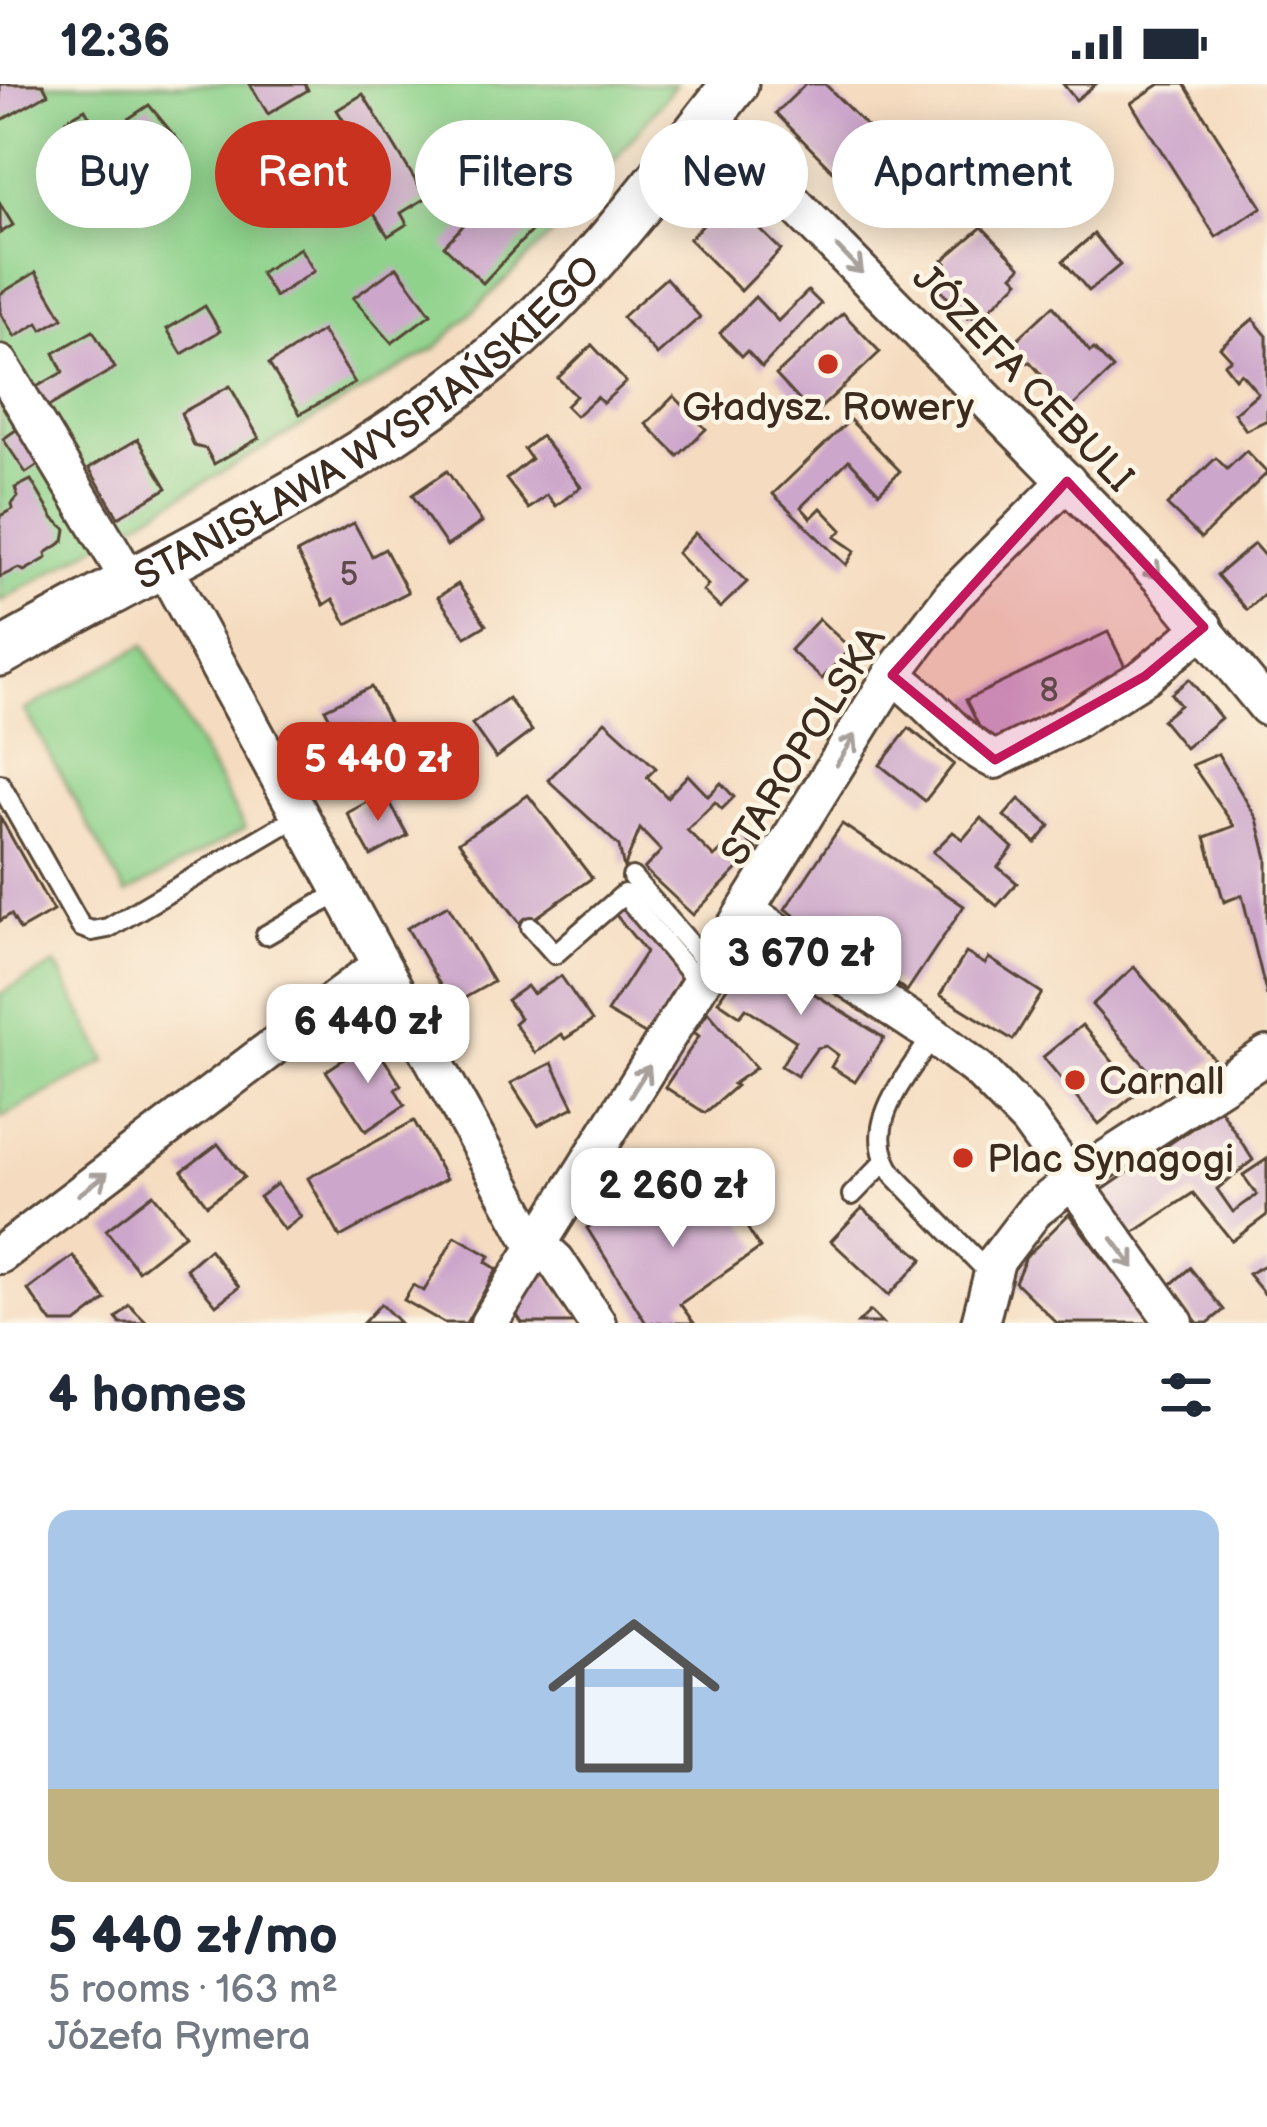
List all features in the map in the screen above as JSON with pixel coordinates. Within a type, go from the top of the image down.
[{"type":"street","name":"JÓZEFA CEBULI","points":[[728,92],[1066,481],[1204,627],[1267,707]]},
{"type":"street","name":"STANISŁAWA WYSPIAŃSKIEGO","points":[[0,653],[347,460],[487,363],[558,297],[620,229],[728,92]]},
{"type":"street","points":[[0,364],[146,572],[300,815],[538,1245],[556,1261],[597,1323]]},
{"type":"street","name":"STAROPOLSKA","points":[[489,1323],[892,675],[952,596],[1066,481]]},
{"type":"street","points":[[892,675],[994,760],[1055,731],[1145,676],[1204,627]]},
{"type":"street","points":[[747,912],[979,1070],[1028,1120],[1175,1323]]},
{"type":"street","points":[[0,1255],[366,976],[383,968]]},
{"type":"street","points":[[980,1323],[996,1261],[1022,1224],[1071,1182],[1263,1066]]},
{"type":"lane","points":[[0,784],[81,927],[92,932],[108,928],[300,815]]},
{"type":"lane","points":[[632,877],[705,976]]},
{"type":"lane","points":[[266,935],[342,891]]},
{"type":"lane","points":[[531,926],[555,953],[624,894],[705,976]]},
{"type":"lane","points":[[933,1035],[881,1123],[878,1143],[884,1162],[937,1223],[992,1275]]},
{"type":"lane","points":[[852,1195],[884,1162]]},
{"type":"highlighted area","points":[[1067,481],[1204,627],[1145,676],[995,760],[892,675]]},
{"type":"green space","points":[[0,84],[676,84],[647,120],[639,120],[639,130],[615,160],[615,120],[415,120],[415,228],[558,228],[437,347],[0,602]]},
{"type":"green space","points":[[144,645],[245,829],[126,894],[25,710]]},
{"type":"green space","points":[[56,964],[107,1061],[0,1118],[0,994]]},
{"type":"building","points":[[0,84],[43,84],[48,94],[0,121]]},
{"type":"building","points":[[250,84],[305,84],[308,90],[268,114]]},
{"type":"building","points":[[806,84],[825,84],[860,120],[832,120],[832,170],[808,146],[808,120],[783,120],[776,113]]},
{"type":"building","points":[[1063,84],[1096,84],[1076,100]]},
{"type":"building","points":[[1160,84],[1184,84],[1262,207],[1216,237],[1131,103]]},
{"type":"building","points":[[363,94],[379,120],[343,120],[337,110]]},
{"type":"building","points":[[149,105],[161,120],[126,120]]},
{"type":"building","points":[[85,109],[92,120],[66,120]]},
{"type":"building","points":[[391,140],[415,180],[415,205],[401,213],[407,224],[388,236],[383,228],[391,228]]},
{"type":"building","points":[[0,204],[13,225],[0,233]]},
{"type":"building","points":[[461,228],[534,228],[483,283],[444,246]]},
{"type":"building","points":[[700,228],[759,228],[781,250],[741,291],[689,239]]},
{"type":"building","points":[[983,228],[1021,267],[1013,275],[1019,281],[977,321],[968,318],[929,279],[946,263],[943,260]]},
{"type":"building","points":[[1094,234],[1120,265],[1089,291],[1063,261]]},
{"type":"building","points":[[300,248],[314,271],[275,297],[260,273]]},
{"type":"building","points":[[397,267],[431,314],[392,343],[353,298]]},
{"type":"building","points":[[36,272],[63,318],[42,330],[38,323],[15,337],[0,312],[0,294]]},
{"type":"building","points":[[666,278],[700,317],[657,355],[622,317]]},
{"type":"building","points":[[808,291],[821,304],[762,367],[747,351],[742,356],[720,333],[755,297],[778,321]]},
{"type":"building","points":[[205,306],[220,331],[182,354],[167,329]]},
{"type":"building","points":[[1053,306],[1090,352],[1094,349],[1113,369],[1062,411],[1050,399],[1055,390],[1030,362],[1016,365],[1009,357],[1011,345]]},
{"type":"building","name":"Gładysz. Rowery","points":[[843,313],[880,352],[813,415],[776,375]]},
{"type":"building","points":[[1253,319],[1267,336],[1267,420],[1246,430],[1234,413],[1258,393],[1241,373],[1235,378],[1224,364],[1231,359],[1220,347]]},
{"type":"building","points":[[93,331],[115,368],[43,410],[31,390],[63,372],[54,353]]},
{"type":"building","points":[[322,331],[355,383],[300,414],[269,364]]},
{"type":"building","points":[[592,345],[626,382],[603,403],[597,397],[576,416],[566,406],[576,396],[558,378]]},
{"type":"building","points":[[230,386],[259,438],[214,464],[206,449],[194,446],[181,413]]},
{"type":"building","points":[[674,396],[706,429],[678,456],[646,424]]},
{"type":"building","points":[[850,420],[900,471],[879,492],[849,460],[801,507],[811,518],[821,508],[842,530],[835,537],[855,551],[846,565],[773,494]]},
{"type":"building","points":[[23,425],[46,460],[26,473],[3,439]]},
{"type":"building","points":[[541,436],[581,487],[556,506],[547,495],[529,509],[506,479],[531,459],[524,449]]},
{"type":"building","points":[[138,439],[167,488],[118,517],[89,468]]},
{"type":"building","points":[[1246,451],[1267,473],[1201,538],[1167,505],[1216,458],[1227,469]]},
{"type":"building","points":[[447,471],[482,522],[447,546],[412,495]]},
{"type":"building","points":[[31,480],[54,519],[66,529],[64,541],[24,571],[19,568],[0,577],[0,516],[13,509],[18,497],[15,488]]},
{"type":"building","points":[[354,523],[372,556],[385,549],[408,592],[347,624],[333,599],[324,605],[297,553]]},
{"type":"building","points":[[695,533],[747,582],[720,608],[703,591],[708,585],[677,553]]},
{"type":"building","points":[[1254,544],[1267,559],[1267,599],[1264,595],[1247,610],[1217,575]]},
{"type":"building","points":[[458,584],[486,625],[466,637],[438,597]]},
{"type":"building","points":[[819,619],[850,648],[822,679],[790,650]]},
{"type":"building","points":[[1108,632],[1131,679],[989,747],[966,700]]},
{"type":"building","points":[[1189,679],[1221,718],[1185,748],[1162,720],[1180,705],[1171,694]]},
{"type":"building","points":[[371,687],[403,749],[357,770],[325,709]]},
{"type":"building","points":[[508,698],[532,731],[496,758],[472,724]]},
{"type":"building","points":[[605,721],[656,768],[647,777],[667,797],[688,775],[708,796],[721,783],[734,797],[722,809],[715,802],[687,830],[714,857],[739,834],[757,849],[693,915],[644,869],[661,851],[640,829],[624,868],[619,846],[548,780]]},
{"type":"building","points":[[909,728],[954,764],[925,801],[880,765]]},
{"type":"building","points":[[1218,754],[1257,819],[1267,858],[1267,996],[1242,895],[1224,902],[1205,837],[1234,826],[1192,765]]},
{"type":"building","points":[[385,793],[408,836],[371,856],[347,813]]},
{"type":"building","points":[[528,795],[592,878],[523,927],[459,842]]},
{"type":"building","points":[[1019,799],[1050,826],[1036,843],[1004,816]]},
{"type":"building","points":[[0,817],[53,911],[20,930],[11,914],[0,921]]},
{"type":"building","points":[[981,818],[1013,848],[998,867],[1017,883],[997,906],[933,852],[953,832],[963,839]]},
{"type":"building","points":[[842,824],[964,906],[907,991],[785,909]]},
{"type":"building","points":[[626,904],[684,979],[650,1037],[607,1012],[646,952],[615,914]]},
{"type":"building","points":[[448,905],[493,982],[452,1005],[407,928]]},
{"type":"building","points":[[750,953],[884,1038],[855,1082],[831,1067],[838,1055],[826,1046],[817,1048],[797,1076],[781,1066],[796,1041],[746,1008],[740,1016],[718,1001]]},
{"type":"building","points":[[966,953],[985,964],[989,958],[1042,993],[1013,1040],[940,995]]},
{"type":"building","points":[[1134,967],[1214,1059],[1170,1095],[1092,1005]]},
{"type":"building","points":[[561,976],[592,1021],[565,1039],[561,1034],[535,1053],[514,1023],[520,1018],[507,1000],[527,986],[533,994]]},
{"type":"building","points":[[708,1012],[756,1068],[705,1113],[665,1087],[699,1036],[694,1032]]},
{"type":"building","points":[[1082,1025],[1138,1092],[1099,1124],[1043,1057]]},
{"type":"building","points":[[372,1041],[401,1085],[395,1089],[405,1105],[366,1131],[326,1071]]},
{"type":"building","points":[[552,1063],[574,1107],[538,1125],[511,1083]]},
{"type":"building","points":[[1220,1109],[1253,1160],[1217,1189],[1233,1212],[1257,1195],[1243,1175],[1267,1159],[1267,1215],[1232,1241],[1193,1193],[1130,1235],[1101,1191]]},
{"type":"building","points":[[414,1121],[446,1179],[340,1237],[308,1178]]},
{"type":"building","points":[[218,1144],[244,1177],[207,1205],[182,1171]]},
{"type":"building","points":[[277,1184],[301,1217],[284,1230],[259,1197]]},
{"type":"building","points":[[722,1188],[760,1248],[680,1304],[694,1323],[646,1323],[587,1228],[614,1211]]},
{"type":"building","points":[[153,1194],[185,1234],[138,1271],[106,1230]]},
{"type":"building","points":[[862,1208],[923,1259],[889,1295],[831,1241]]},
{"type":"building","points":[[1069,1214],[1152,1323],[1057,1323],[1015,1282],[1026,1257]]},
{"type":"building","points":[[455,1236],[490,1256],[486,1262],[497,1269],[466,1323],[444,1323],[404,1300],[413,1285],[424,1291]]},
{"type":"building","points":[[209,1249],[239,1287],[216,1305],[186,1269]]},
{"type":"building","points":[[73,1256],[106,1300],[76,1323],[52,1323],[28,1290]]},
{"type":"building","points":[[1267,1264],[1267,1297],[1248,1274]]},
{"type":"building","points":[[1190,1268],[1224,1310],[1208,1323],[1198,1323],[1168,1287]]},
{"type":"building","points":[[539,1272],[580,1323],[522,1323],[515,1312]]},
{"type":"building","points":[[381,1304],[400,1323],[363,1323]]},
{"type":"building","points":[[129,1305],[147,1323],[120,1323],[116,1318]]},
{"type":"building","points":[[870,1311],[882,1323],[858,1323]]},
{"type":"place","name":"Gładysz. Rowery","points":[[828,364]]},
{"type":"place","name":"Carnall","points":[[1075,1080]]},
{"type":"place","name":"Plac Synagogi","points":[[963,1158]]}]
